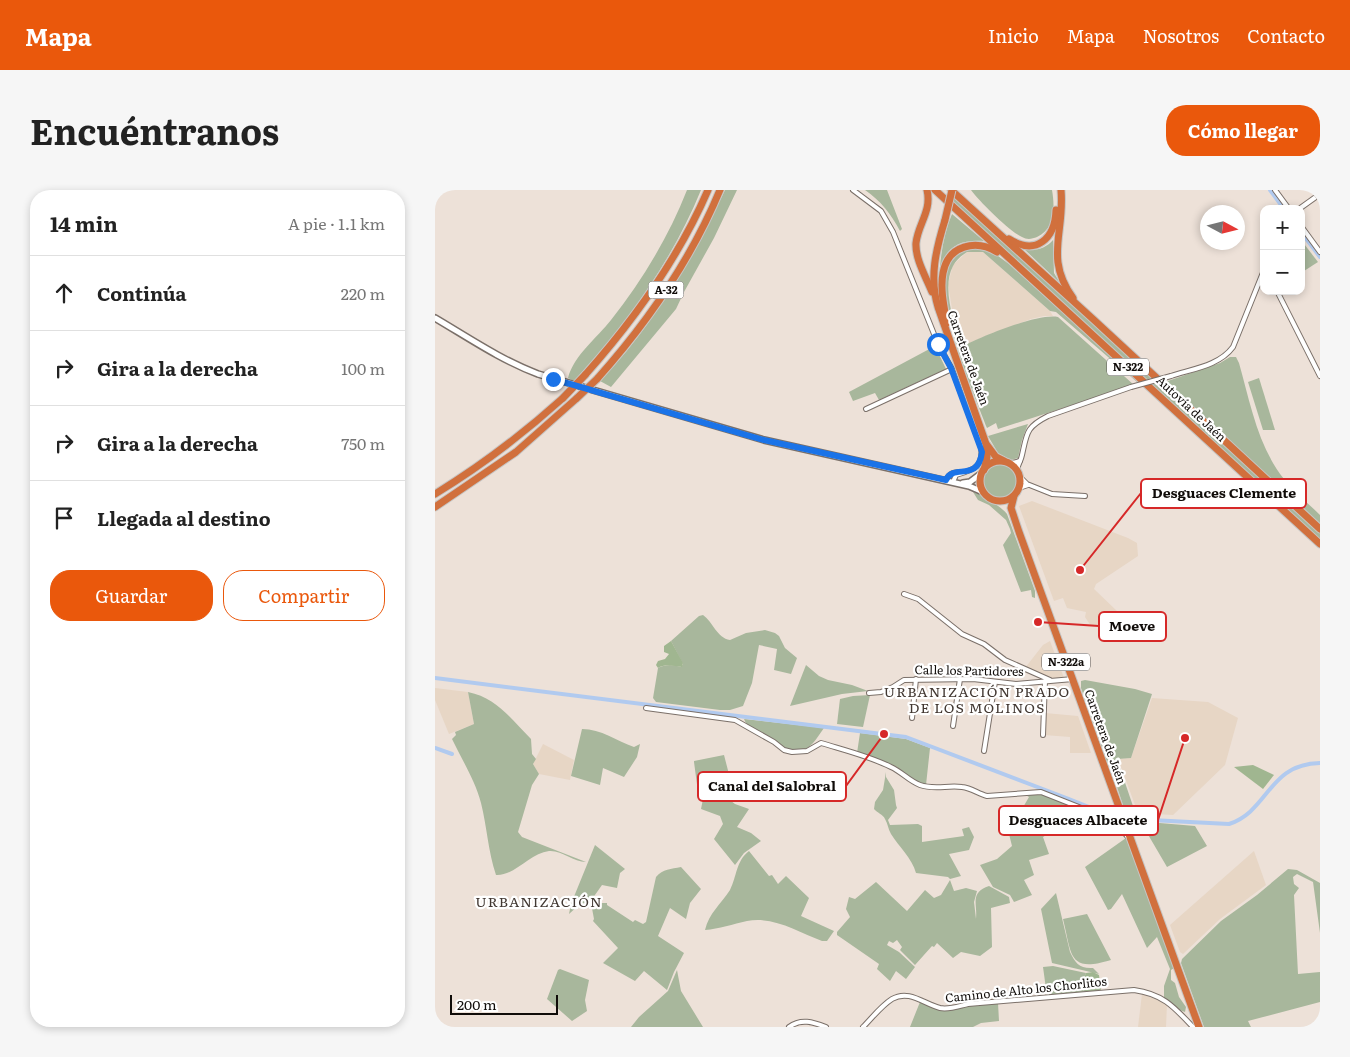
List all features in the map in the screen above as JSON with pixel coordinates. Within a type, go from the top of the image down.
[{"type":"highway","name":"A-32","points":[[435,494],[477,468],[501,450],[563,398],[585,376],[611,347],[665,272],[708,190]]},
{"type":"highway","name":"A-32","points":[[435,507],[516,452],[597,379],[640,327],[665,291],[695,242],[720,190]]},
{"type":"highway","points":[[927,190],[929,207],[918,235],[916,247],[920,263],[938,307]]},
{"type":"highway","name":"Autovía de Jaén","points":[[935,190],[1320,544]]},
{"type":"highway","points":[[938,307],[933,289],[934,269],[951,190]]},
{"type":"highway","name":"Autovía de Jaén","points":[[951,190],[1320,530]]},
{"type":"highway","points":[[986,222],[1017,244],[1029,246],[1040,243],[1047,238],[1053,229],[1056,214],[1056,190]]},
{"type":"highway","points":[[1061,190],[1058,267],[1068,290],[1094,320]]},
{"type":"highway","points":[[954,353],[943,301],[942,278],[946,262],[956,251],[971,244],[990,248],[1011,260]]},
{"type":"highway","name":"Carretera de Jaén","points":[[938,307],[986,444],[987,457],[983,471]]},
{"type":"highway","name":"Carretera de Jaén","points":[[986,444],[996,457],[1008,463]]},
{"type":"highway","points":[[1012,511],[1003,504],[990,499],[983,492],[980,480],[983,471],[992,463],[1008,463],[1018,473],[1019,488]]},
{"type":"highway","name":"N-322a","points":[[1014,496],[1019,488]]},
{"type":"highway","points":[[995,501],[1006,500],[1014,496]]},
{"type":"highway","name":"Carretera de Jaén","points":[[1014,496],[1012,511],[1199,1027]]},
{"type":"street","points":[[853,190],[881,212],[888,221],[938,344],[951,368],[982,452],[978,465],[970,472],[956,475],[955,482]]},
{"type":"street","points":[[1275,190],[1286,205]]},
{"type":"street","points":[[1305,205],[1320,194]]},
{"type":"street","points":[[1305,231],[1320,252]]},
{"type":"street","points":[[1085,496],[1052,494],[1023,481],[1018,473],[1024,440],[1028,432],[1038,421],[1048,416],[1215,362],[1227,355],[1233,348],[1260,280]]},
{"type":"street","points":[[1279,295],[1320,376]]},
{"type":"street","points":[[435,318],[514,365],[545,376],[764,440],[955,482],[983,492]]},
{"type":"street","points":[[865,410],[951,368]]},
{"type":"street","points":[[1008,463],[1020,461]]},
{"type":"street","points":[[955,482],[970,482],[983,471]]},
{"type":"street","points":[[946,480],[947,476],[951,474],[965,473]]},
{"type":"street","points":[[1019,488],[1030,485]]},
{"type":"street","points":[[904,594],[918,599],[962,634],[984,644],[1005,660],[1052,680]]},
{"type":"street","points":[[912,718],[916,679]]},
{"type":"street","name":"Calle los Partidores","points":[[869,693],[881,692],[904,680],[916,679],[960,679],[1016,684],[1073,679]]},
{"type":"street","points":[[953,726],[960,679]]},
{"type":"street","points":[[1043,735],[1045,681]]},
{"type":"street","points":[[984,751],[995,682]]},
{"type":"street","points":[[646,708],[735,720],[774,742],[784,750],[792,752],[807,751],[821,743],[883,763],[898,770],[921,786],[936,788],[959,786],[987,796],[1041,792],[1107,819],[1130,838]]},
{"type":"street","name":"Camino de Alto los Chorlitos","points":[[863,1027],[887,1004],[901,995],[909,996],[940,1008],[947,1008],[968,1004],[1133,990],[1141,991],[1172,1004],[1193,1027]]},
{"type":"street","points":[[789,1027],[809,1021],[826,1027]]},
{"type":"shaded area","points":[[967,252],[983,252],[1050,311],[1053,316],[1031,319],[961,347],[948,284],[953,265]]},
{"type":"shaded area","points":[[1032,501],[1137,543],[1138,556],[1096,584],[1094,589],[1118,612],[1117,620],[1091,626],[1085,617],[1086,612],[1067,608],[1063,598],[1054,601],[1019,506]]},
{"type":"shaded area","points":[[1050,641],[1064,678],[1051,679],[1025,668],[1043,645]]},
{"type":"shaded area","points":[[435,688],[468,692],[474,724],[449,734],[435,700]]},
{"type":"shaded area","points":[[1152,698],[1208,702],[1238,718],[1225,765],[1173,815],[1138,813],[1118,759],[1131,758]]},
{"type":"shaded area","points":[[1045,713],[1078,716],[1091,753],[1070,753],[1070,737],[1044,735]]},
{"type":"shaded area","points":[[543,744],[574,760],[570,780],[539,774],[533,764]]},
{"type":"shaded area","points":[[1254,851],[1266,885],[1220,919],[1183,954],[1180,952],[1170,925]]},
{"type":"shaded area","points":[[1142,994],[1167,1004],[1166,1027],[1138,1027]]},
{"type":"green space","points":[[687,190],[701,190],[662,267],[612,338],[574,381],[568,378],[575,362],[611,320],[644,274],[672,224]]},
{"type":"green space","points":[[725,190],[737,190],[676,309],[611,387],[600,381],[637,338],[670,291],[699,241]]},
{"type":"green space","points":[[865,190],[887,190],[902,229],[900,231],[885,208]]},
{"type":"green space","points":[[971,190],[1052,190],[1053,210],[1050,223],[1047,229],[1037,237],[1024,238],[1003,223]]},
{"type":"green space","points":[[954,196],[1152,378],[1145,380],[952,203]]},
{"type":"green space","points":[[952,214],[984,241],[964,242],[956,245],[946,255],[940,272],[939,282],[942,247]]},
{"type":"green space","points":[[1053,240],[1054,273],[1060,283],[1024,249],[1040,249]]},
{"type":"green space","points":[[1305,245],[1318,262],[1305,270]]},
{"type":"green space","points":[[978,247],[994,253],[1009,264],[1139,382],[1056,312],[1050,311],[983,252],[967,252],[954,264],[948,285],[950,306],[961,347],[1024,322],[1058,317],[1134,385],[998,429],[996,423],[987,428],[955,341],[946,292],[946,272],[953,257],[961,251]]},
{"type":"green space","points":[[935,346],[946,369],[879,400],[875,393],[853,401],[849,392]]},
{"type":"green space","points":[[1230,357],[1236,357],[1239,363],[1256,424],[1268,453],[1288,484],[1320,515],[1320,525],[1165,382],[1220,363]]},
{"type":"green space","points":[[1259,378],[1275,430],[1263,430],[1248,382]]},
{"type":"green space","points":[[1157,383],[1320,533],[1320,541],[1151,385]]},
{"type":"green space","points":[[1028,424],[1018,458],[1011,460],[998,453],[988,436]]},
{"type":"green space","points":[[1000,465],[1007,466],[1012,470],[1016,475],[1016,489],[1012,494],[1007,498],[1000,499],[993,498],[988,494],[984,489],[983,482],[984,475],[988,470],[993,466]]},
{"type":"green space","points":[[973,492],[981,495],[1007,514],[1035,591],[1035,598],[1032,597],[1031,590],[1021,592],[1003,545],[1011,533],[1006,520],[989,505],[978,500]]},
{"type":"green space","points":[[703,615],[718,633],[730,640],[746,633],[765,630],[775,633],[779,636],[785,648],[797,658],[791,674],[774,670],[777,649],[759,645],[752,683],[743,706],[730,710],[720,710],[656,702],[653,698],[658,668],[669,665],[681,667],[683,664],[671,641],[699,616]]},
{"type":"green space","points":[[671,641],[683,663],[682,667],[666,666],[658,668],[656,665],[658,661],[665,659],[669,654],[664,652],[664,646]]},
{"type":"green space","points":[[806,665],[819,676],[828,680],[852,685],[868,691],[842,694],[790,706]]},
{"type":"green space","points":[[1085,680],[1152,694],[1131,758],[1118,759],[1119,762],[1107,763],[1081,688],[1081,681]]},
{"type":"green space","points":[[468,692],[495,704],[531,739],[532,754],[536,759],[533,764],[539,774],[532,785],[518,832],[522,837],[586,862],[558,852],[549,851],[535,856],[510,872],[496,875],[478,795],[472,778],[452,739],[456,735],[455,732],[474,724]]},
{"type":"green space","points":[[870,695],[863,727],[837,724],[840,699]]},
{"type":"green space","points":[[744,719],[824,728],[809,747],[795,751],[784,749],[768,736],[750,727]]},
{"type":"green space","points":[[582,729],[602,733],[634,747],[640,744],[637,757],[624,777],[603,768],[600,785],[571,776]]},
{"type":"green space","points":[[860,733],[906,739],[930,748],[926,785],[911,781],[897,767],[857,753]]},
{"type":"green space","points":[[724,755],[731,782],[727,798],[735,804],[749,809],[737,827],[751,833],[761,841],[744,853],[735,865],[714,839],[723,824],[720,816],[701,809],[704,794],[698,792],[694,762]]},
{"type":"green space","points":[[1119,765],[1135,812],[1125,811],[1110,766]]},
{"type":"green space","points":[[1253,765],[1274,775],[1263,789],[1234,767]]},
{"type":"green space","points":[[886,772],[886,777],[894,790],[897,808],[888,820],[890,825],[918,824],[922,826],[922,842],[964,836],[962,829],[969,827],[974,837],[969,850],[949,854],[961,876],[950,879],[948,877],[916,873],[908,857],[891,834],[884,817],[874,809],[875,802],[883,790]]},
{"type":"green space","points":[[1040,793],[1070,806],[1056,829],[1043,837],[1049,854],[1029,860],[1034,875],[1024,880],[1032,895],[1014,902],[1010,895],[993,887],[980,865],[997,859],[1012,846],[1008,830],[1017,829],[1018,816],[1029,797],[1024,794]]},
{"type":"green space","points":[[1128,822],[1195,826],[1207,846],[1167,867],[1143,826],[1140,824],[1130,828]]},
{"type":"green space","points":[[1126,838],[1174,968],[1171,970],[1171,980],[1175,983],[1179,997],[1186,1007],[1185,1012],[1177,1009],[1164,999],[1164,986],[1170,969],[1157,937],[1147,948],[1122,894],[1111,909],[1108,910],[1085,867]]},
{"type":"green space","points":[[595,845],[625,869],[620,873],[617,888],[602,885],[590,902],[580,904],[569,914],[571,904]]},
{"type":"green space","points":[[749,851],[778,884],[786,876],[809,898],[801,916],[834,931],[827,941],[822,941],[776,923],[757,920],[705,930],[712,914],[730,890],[737,869]]},
{"type":"green space","points":[[681,867],[701,889],[690,903],[686,919],[670,908],[658,936],[684,953],[667,990],[644,971],[635,981],[603,963],[618,948],[593,921],[591,903],[607,903],[607,905],[633,922],[635,920],[643,924],[646,922],[656,877],[664,871]]},
{"type":"green space","points":[[1288,869],[1297,870],[1320,883],[1320,933],[1313,882],[1297,874],[1293,877],[1294,884],[1299,888],[1294,895],[1298,974],[1320,972],[1320,1002],[1248,1021],[1251,1027],[1204,1027],[1181,963],[1182,959],[1221,921],[1257,895]]},
{"type":"green space","points":[[950,880],[954,891],[966,888],[977,891],[974,902],[976,919],[976,900],[979,892],[983,889],[989,886],[1009,897],[1010,903],[991,908],[992,947],[980,956],[961,952],[953,958],[937,943],[915,965],[900,950],[902,947],[897,940],[893,943],[889,941],[887,945],[899,952],[915,967],[906,979],[896,971],[890,981],[877,969],[879,964],[837,935],[837,932],[850,917],[846,909],[849,897],[855,899],[876,882],[907,911],[925,890],[934,898],[941,895]]},
{"type":"green space","points":[[1056,893],[1072,956],[1079,964],[1093,968],[1099,974],[1052,963],[1041,909]]},
{"type":"green space","points":[[1087,914],[1111,960],[1087,964],[1079,962],[1074,958],[1063,919]]},
{"type":"green space","points":[[1053,966],[1086,973],[1082,982],[1087,992],[1047,996],[1043,967]]},
{"type":"green space","points":[[560,969],[589,980],[585,1000],[587,1011],[572,1021],[547,999]]},
{"type":"green space","points":[[677,970],[681,991],[703,1027],[631,1027],[639,1017],[668,991]]},
{"type":"green space","points":[[1093,972],[1099,975],[1101,991],[1087,992],[1083,986],[1084,978],[1086,973]]},
{"type":"green space","points":[[920,1002],[938,1008],[998,1003],[999,1021],[981,1023],[973,1027],[910,1027]]},
{"type":"waterway","points":[[1270,190],[1281,205]]},
{"type":"waterway","points":[[1305,237],[1320,257]]},
{"type":"waterway","points":[[435,678],[906,737],[1099,811],[1118,822],[1131,819],[1229,824],[1242,818],[1253,809],[1279,779],[1289,771],[1303,765],[1320,763]]},
{"type":"waterway","points":[[435,748],[452,754]]},
{"type":"place","name":"Desguaces Clemente","points":[[1080,570]]},
{"type":"place","name":"Moeve","points":[[1038,622]]},
{"type":"place","name":"Canal del Salobral","points":[[884,734]]},
{"type":"place","name":"Desguaces Albacete","points":[[1185,738]]},
{"type":"district","name":"URBANIZACIÓN PRADO DE LOS MOLINOS","points":[[977,700]]},
{"type":"district","name":"URBANIZACIÓN","points":[[539,902]]},
{"type":"route","points":[[553,379],[764,440],[946,480],[947,476],[956,472],[970,472],[974,469],[980,462],[982,452],[951,368],[938,344]]}]
